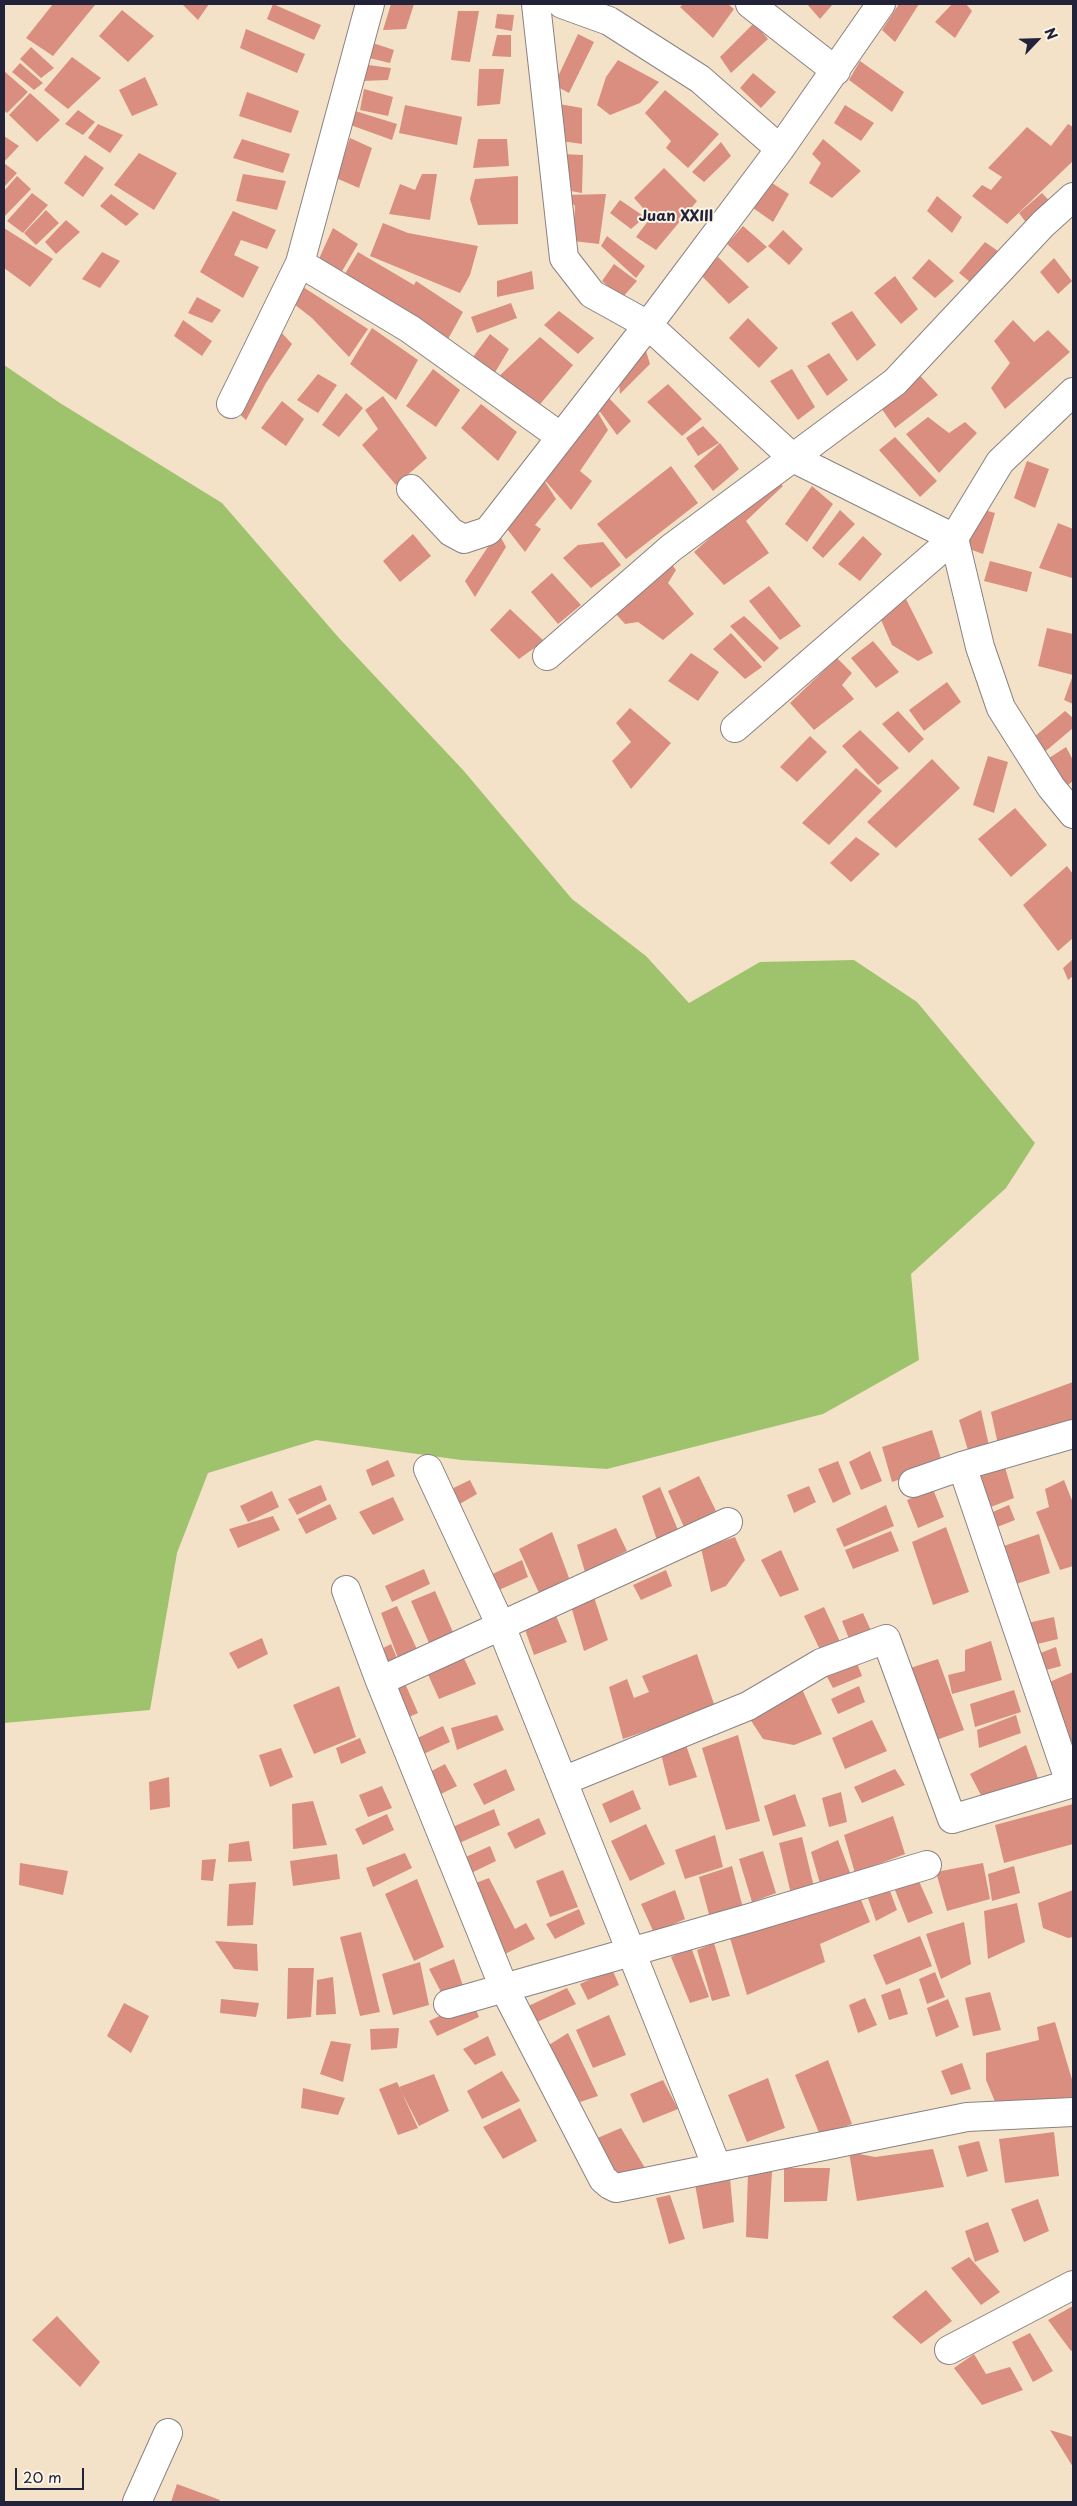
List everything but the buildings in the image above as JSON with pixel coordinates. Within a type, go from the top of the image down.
[{"type":"street","points":[[231,404],[300,264],[370,4]]},
{"type":"street","points":[[536,4],[564,258],[592,294],[648,325],[793,458],[954,538]]},
{"type":"street","points":[[562,4],[609,21],[700,79],[780,149]]},
{"type":"street","points":[[750,4],[836,71]]},
{"type":"street","points":[[411,489],[451,532],[464,539],[488,531],[648,325],[780,149],[882,4]]},
{"type":"street","points":[[547,656],[671,548],[895,382],[1043,224],[1073,197]]},
{"type":"street","points":[[300,264],[410,329],[561,437]]},
{"type":"street","points":[[735,728],[954,538],[1000,462],[1073,392]]},
{"type":"street","points":[[954,538],[980,647],[1001,708],[1051,787],[1073,814]]},
{"type":"street","points":[[913,1483],[962,1466],[1073,1434]]},
{"type":"street","points":[[563,1782],[748,1706],[821,1662],[886,1640],[952,1819],[1072,1783],[962,1466]]},
{"type":"street","points":[[428,1469],[501,1626],[717,2167]]},
{"type":"street","points":[[380,1681],[728,1522]]},
{"type":"street","points":[[346,1590],[380,1681],[504,1988],[603,2179],[610,2186],[616,2188],[967,2117],[1073,2112]]},
{"type":"street","points":[[448,2004],[630,1953],[928,1865]]},
{"type":"street","points":[[949,2350],[1073,2285]]},
{"type":"street","points":[[138,2502],[168,2433]]},
{"type":"green space","points":[[4,365],[60,403],[222,503],[339,638],[463,770],[572,899],[646,956],[689,1003],[760,962],[854,960],[917,1002],[1035,1143],[1006,1188],[911,1274],[919,1360],[823,1414],[607,1469],[461,1460],[316,1440],[208,1473],[177,1553],[150,1710],[4,1723]]},
{"type":"district","name":"Juan XXIII","points":[[676,217]]}]
